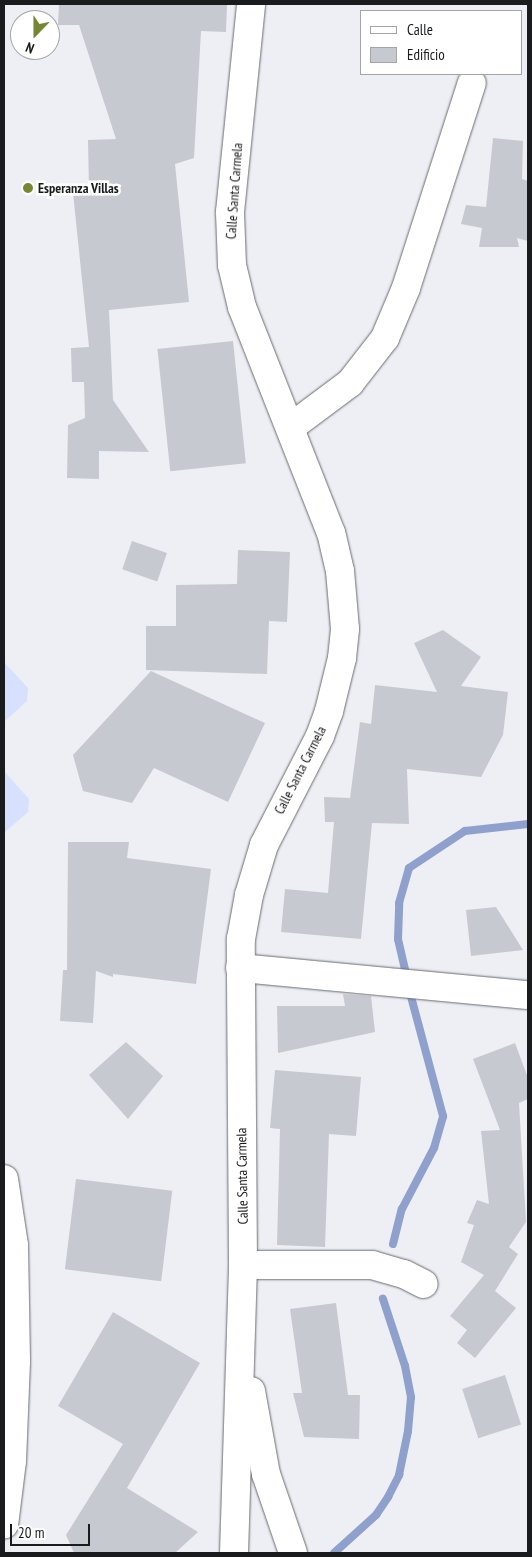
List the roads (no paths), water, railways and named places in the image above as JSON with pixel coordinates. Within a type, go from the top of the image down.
[{"type":"street","name":"Calle Santa Carmela","points":[[234,1553],[243,1266],[240,968],[249,895],[264,845],[320,736],[342,658],[345,629],[340,571],[319,498],[236,286],[230,243],[230,212],[251,4]]},
{"type":"street","points":[[291,427],[350,383],[368,363],[392,323],[472,83]]},
{"type":"street","points":[[240,968],[527,995]]},
{"type":"street","points":[[4,1179],[14,1245],[16,1362],[12,1461],[4,1525]]},
{"type":"street","points":[[243,1266],[372,1265],[394,1270],[424,1284]]},
{"type":"street","name":"Calle Santa Carmela","points":[[243,1266],[253,1403],[266,1474],[293,1553]]},
{"type":"waterway","points":[[407,978],[398,939],[399,903],[409,868],[465,831],[528,824]]},
{"type":"waterway","points":[[393,1244],[402,1209],[434,1148],[443,1116],[409,989]]},
{"type":"waterway","points":[[334,1553],[376,1515],[388,1497],[399,1475],[408,1431],[411,1397],[405,1366],[383,1299]]},
{"type":"place","name":"Esperanza Villas","points":[[28,188]]}]
